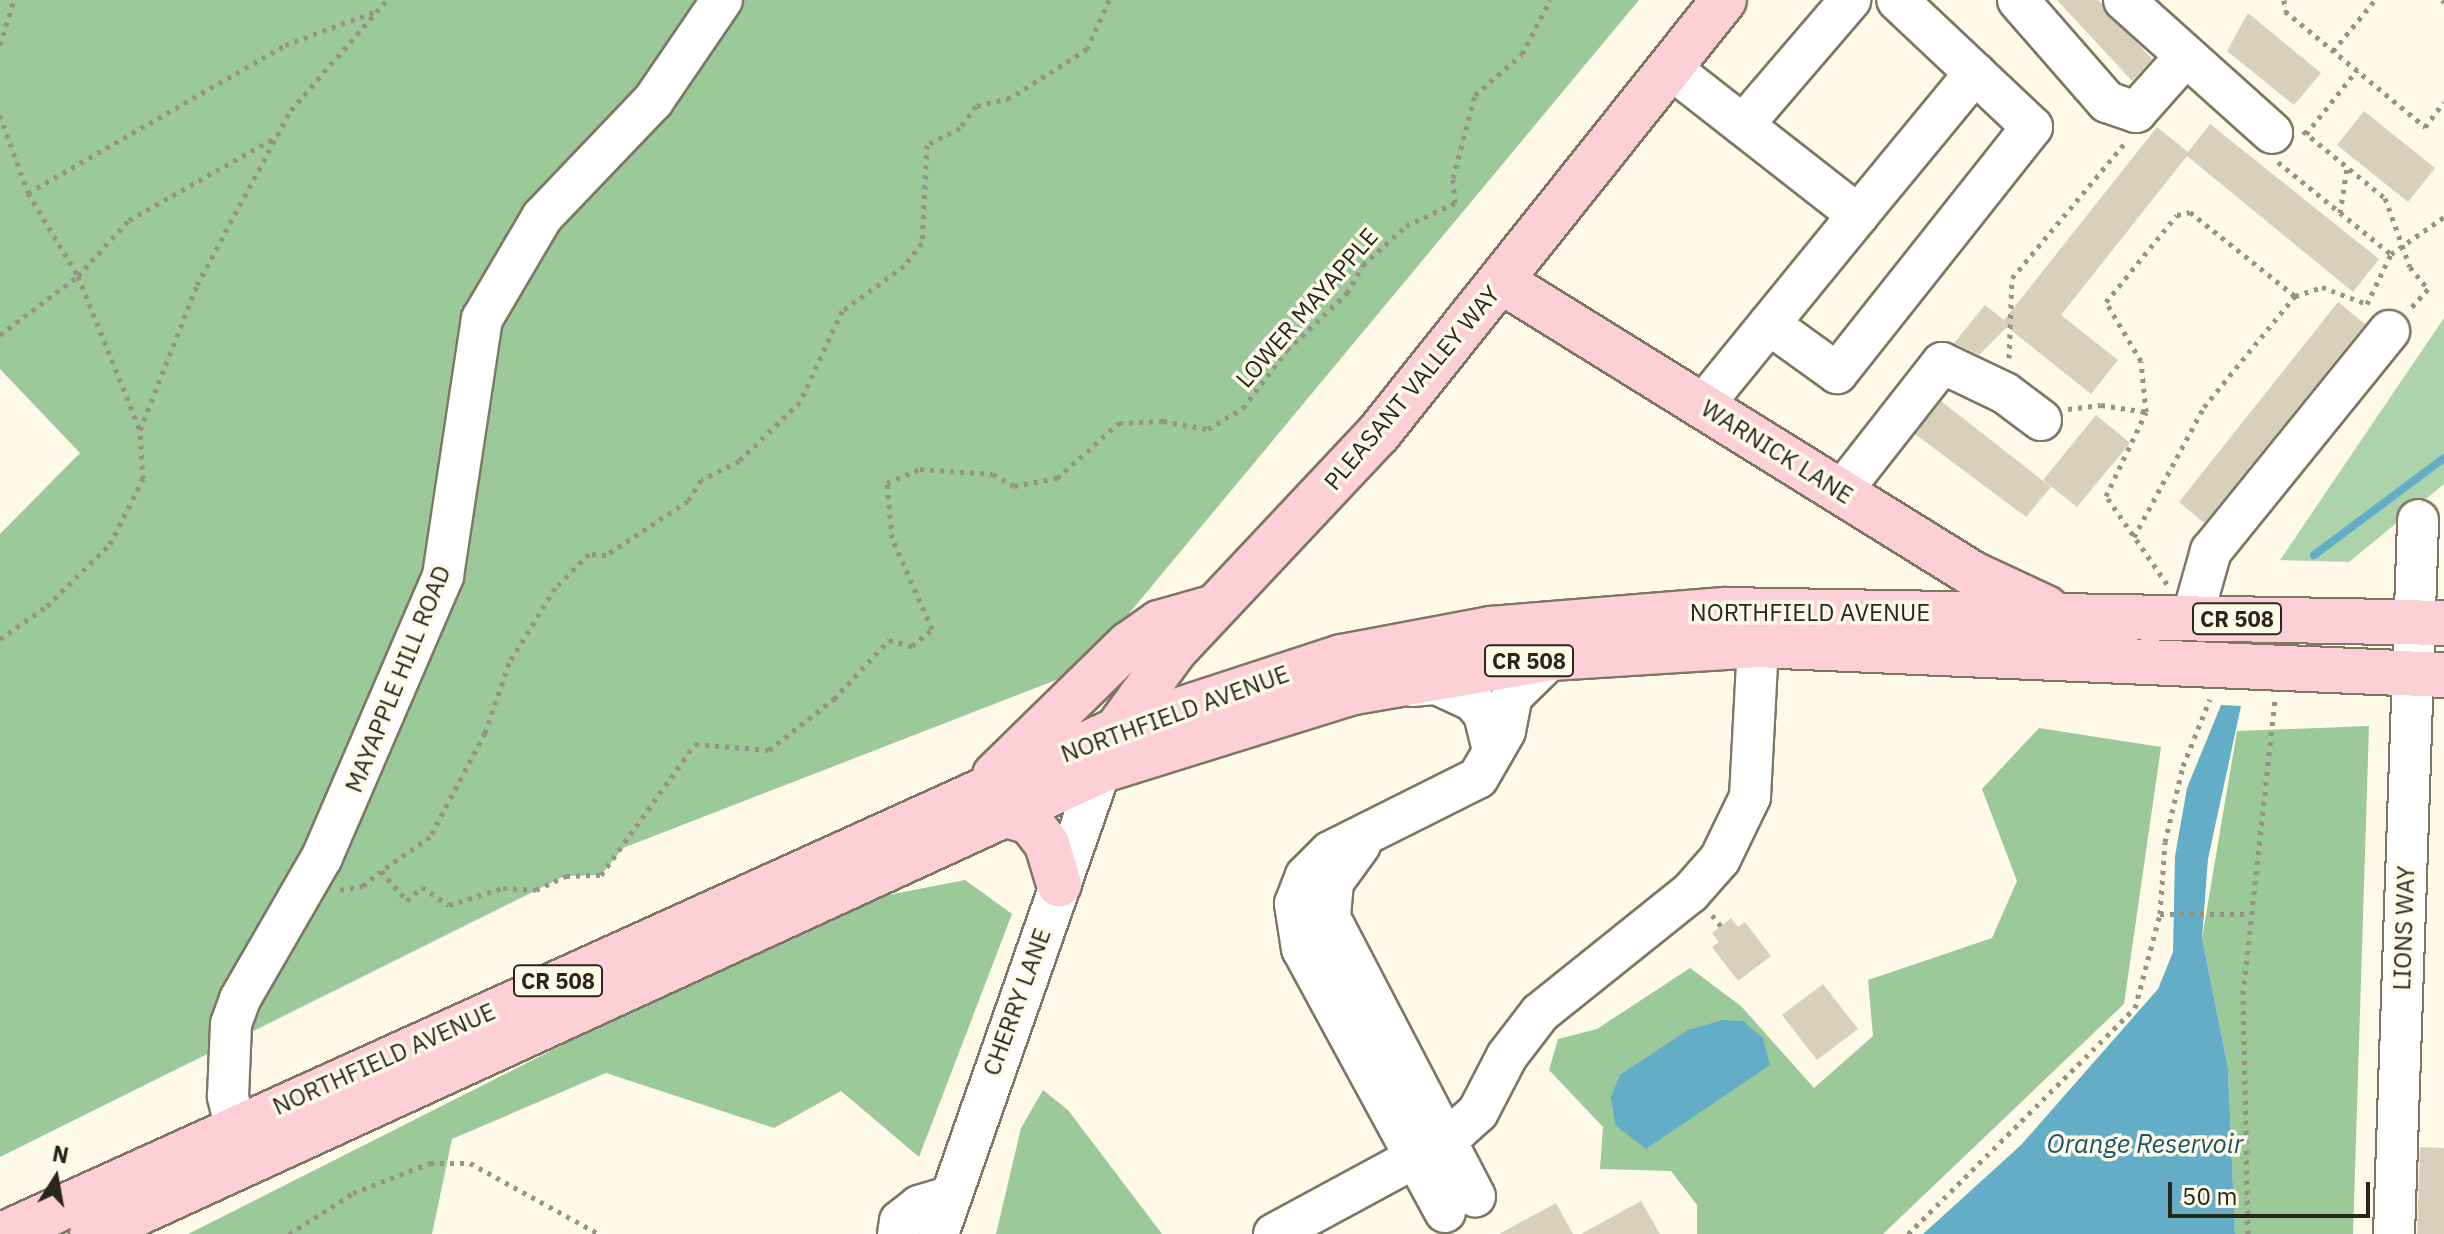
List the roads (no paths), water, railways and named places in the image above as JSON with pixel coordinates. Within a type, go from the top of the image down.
[{"type":"main road","name":"PLEASANT VALLEY WAY","points":[[1100,771],[1115,731],[1174,651],[1378,434],[1724,0]]},
{"type":"main road","name":"WARNICK LANE","points":[[1501,281],[1973,574],[2059,615]]},
{"type":"main road","name":"NORTHFIELD AVENUE","points":[[4,1234],[235,1125],[992,804],[1354,692],[1551,658],[1972,634],[2059,615],[2180,601],[2430,623]]},
{"type":"main road","points":[[1059,884],[1047,844],[1030,822],[992,804],[1129,644],[1159,623],[1218,607]]},
{"type":"main road","name":"NORTHFIELD AVENUE","points":[[92,1234],[992,804],[1115,731],[1268,677],[1491,629],[1724,610],[2428,674]]},
{"type":"street","name":"MAYAPPLE HILL ROAD","points":[[235,1125],[229,1053],[240,999],[322,857],[443,576],[482,319],[542,217],[653,101],[722,0]]},
{"type":"street","points":[[1743,125],[1850,0]]},
{"type":"street","points":[[1769,324],[1837,373],[2032,127],[1897,0]]},
{"type":"street","points":[[2018,0],[2107,102],[2136,112],[2183,59]]},
{"type":"street","points":[[2124,0],[2183,59],[2290,130]]},
{"type":"street","points":[[1670,68],[1858,215]]},
{"type":"street","points":[[1702,406],[1975,73]]},
{"type":"street","points":[[2180,601],[2211,551],[2389,331]]},
{"type":"street","points":[[1841,492],[1942,363],[2005,393],[2041,420]]},
{"type":"street","name":"LIONS WAY","points":[[2394,1234],[2430,623],[2430,577],[2418,520]]},
{"type":"street","points":[[1274,1234],[1431,1149],[1478,1112],[1507,1056],[1540,1013],[1690,893],[1733,839],[1750,797],[1759,732],[1758,645]]},
{"type":"street","points":[[1460,1204],[1431,1149],[1294,925],[1299,889],[1315,865],[1468,787],[1493,751],[1512,696],[1551,658]]},
{"type":"street","points":[[1354,692],[1437,684],[1484,714],[1493,751]]},
{"type":"street","name":"CHERRY LANE","points":[[942,1216],[1100,771]]},
{"type":"street","points":[[898,1234],[900,1221],[919,1206],[942,1216]]},
{"type":"water","name":"Orange Reservoir","points":[[2221,705],[2241,706],[2208,859],[2202,938],[2228,1068],[2235,1234],[1923,1234],[2021,1145],[2158,989],[2173,952],[2175,856],[2187,788]]},
{"type":"water","points":[[1723,1020],[1743,1021],[1763,1038],[1770,1065],[1646,1149],[1615,1125],[1611,1097],[1620,1075],[1688,1030]]},
{"type":"waterway","points":[[2314,555],[2444,458]]}]
